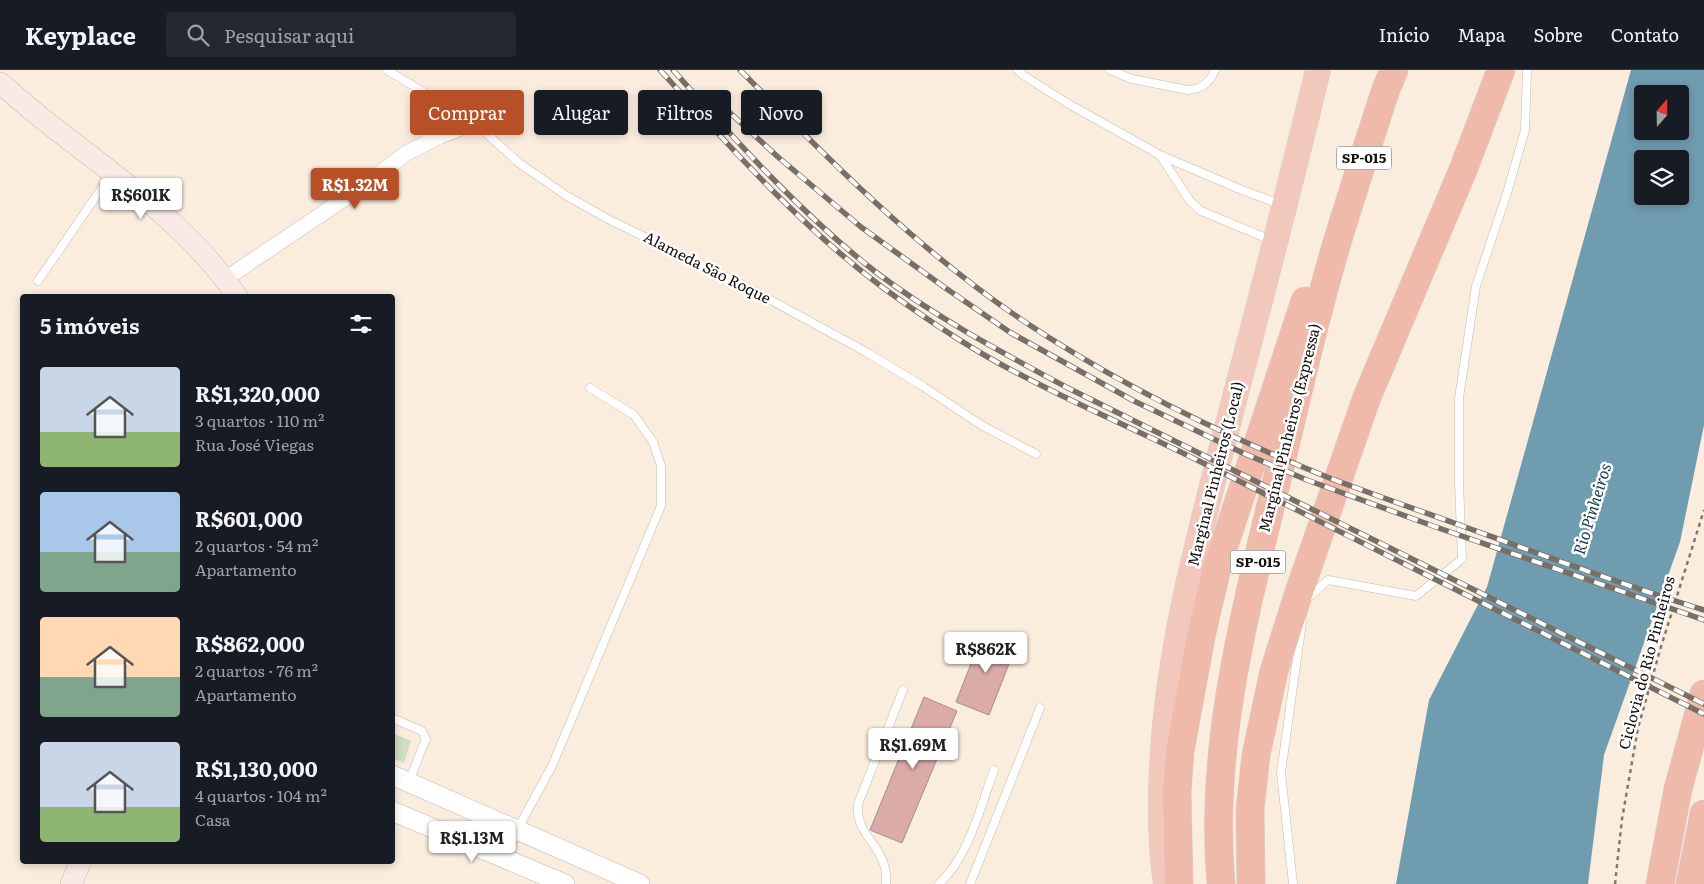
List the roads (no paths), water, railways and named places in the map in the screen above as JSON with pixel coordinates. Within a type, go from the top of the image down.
[{"type":"highway","name":"Marginal Pinheiros (Local)","points":[[1166,884],[1160,805],[1163,736],[1173,659],[1192,565],[1318,70]]},
{"type":"highway","name":"Marginal Pinheiros (Expressa)","points":[[1221,884],[1219,806],[1222,747],[1231,686],[1263,537],[1336,246],[1386,89],[1394,70]]},
{"type":"highway","points":[[1251,884],[1250,810],[1256,754],[1274,671],[1299,592],[1367,397],[1463,170],[1501,70]]},
{"type":"highway","points":[[1179,884],[1177,792],[1180,751],[1202,632],[1218,564],[1296,327],[1317,274],[1323,262],[1336,246]]},
{"type":"highway","points":[[1660,884],[1678,789],[1704,694]]},
{"type":"highway","points":[[1690,884],[1704,814]]},
{"type":"main road","points":[[0,83],[59,132],[142,196],[184,235],[231,288]]},
{"type":"main road","points":[[0,98],[59,132]]},
{"type":"main road","points":[[71,884],[80,864]]},
{"type":"street","points":[[231,288],[405,154],[443,135]]},
{"type":"street","points":[[401,778],[640,884]]},
{"type":"street","points":[[395,812],[565,884]]},
{"type":"lane","name":"Alameda São Roque","points":[[387,70],[420,90]]},
{"type":"lane","points":[[1018,70],[1067,103],[1160,155],[1242,190],[1284,205]]},
{"type":"lane","points":[[1110,70],[1132,79],[1188,90],[1197,89],[1206,84],[1215,70]]},
{"type":"lane","points":[[1293,884],[1281,773],[1305,601],[1328,580],[1416,596],[1462,559],[1460,398],[1476,286],[1508,193],[1525,130],[1527,70]]},
{"type":"lane","name":"Alameda São Roque","points":[[487,135],[519,163],[567,196],[608,219],[745,286],[866,352],[982,425],[1036,454]]},
{"type":"lane","points":[[1160,155],[1190,201],[1201,211],[1275,241]]},
{"type":"lane","points":[[38,281],[112,173]]},
{"type":"lane","points":[[505,859],[517,830],[552,766],[661,506],[661,466],[653,442],[634,415],[590,388]]},
{"type":"lane","points":[[886,884],[885,864],[875,846],[861,828],[857,812],[858,804],[903,690]]},
{"type":"lane","points":[[970,884],[1040,708]]},
{"type":"lane","points":[[395,719],[422,731],[426,739],[401,778]]},
{"type":"lane","points":[[939,884],[955,867],[965,848],[994,770]]},
{"type":"water","name":"Rio Pinheiros","points":[[1631,70],[1704,70],[1704,425],[1680,542],[1604,755],[1588,884],[1396,884],[1429,700],[1487,587]]},
{"type":"railway","points":[[660,70],[766,184],[822,238],[882,287],[933,323],[973,348],[1039,385],[1203,463],[1704,714]]},
{"type":"railway","points":[[673,70],[745,150],[822,226],[877,273],[947,320],[1068,388],[1704,704]]},
{"type":"railway","points":[[740,70],[806,137],[875,202],[946,264],[1022,320],[1132,386],[1209,425],[1327,477],[1641,590],[1704,610]]},
{"type":"railway","points":[[731,114],[778,157],[861,227],[944,287],[1011,333],[1134,401],[1243,453],[1307,480],[1704,620]]}]
